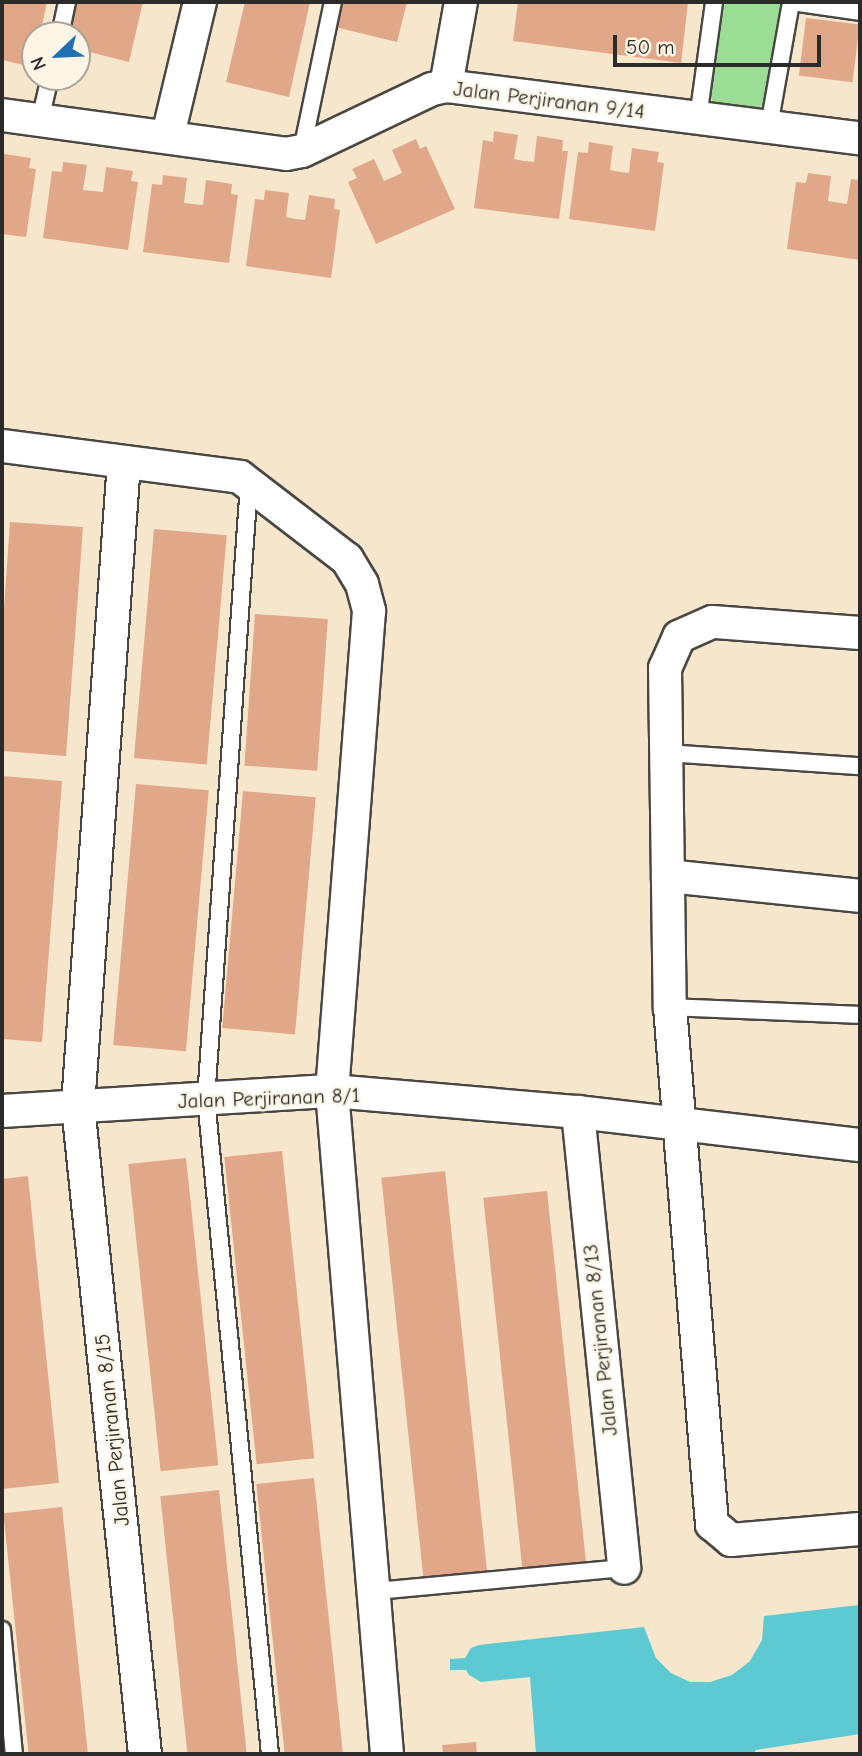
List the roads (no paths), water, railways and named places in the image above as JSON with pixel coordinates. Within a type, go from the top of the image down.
[{"type":"street","points":[[168,135],[200,2]]},
{"type":"street","points":[[446,86],[461,2]]},
{"type":"street","name":"Jalan Perjiranan 9/14","points":[[2,115],[168,135],[286,154],[302,151],[432,89],[446,86],[860,138]]},
{"type":"street","points":[[2,446],[240,477],[347,559],[362,584],[369,611],[332,1091],[376,1591],[387,1754]]},
{"type":"street","name":"Jalan Perjiranan 8/15","points":[[124,462],[78,1106],[145,1754]]},
{"type":"street","points":[[860,633],[712,622],[679,637],[665,668],[670,1007],[712,1524],[731,1540],[860,1529]]},
{"type":"street","points":[[668,876],[860,896]]},
{"type":"street","name":"Jalan Perjiranan 8/1","points":[[2,1111],[332,1091],[578,1112],[860,1145]]},
{"type":"street","name":"Jalan Perjiranan 8/13","points":[[578,1112],[624,1568]]},
{"type":"lane","points":[[63,21],[67,2]]},
{"type":"lane","points":[[302,151],[333,2]]},
{"type":"lane","points":[[698,118],[714,2]]},
{"type":"lane","points":[[769,127],[791,2],[860,12]]},
{"type":"lane","points":[[40,120],[47,91]]},
{"type":"lane","points":[[249,484],[206,1099],[270,1754]]},
{"type":"lane","points":[[667,753],[860,766]]},
{"type":"lane","points":[[670,1007],[860,1015]]},
{"type":"lane","points":[[376,1591],[624,1568]]},
{"type":"lane","points":[[2,1630],[14,1754]]},
{"type":"water","points":[[859,1605],[860,1734],[756,1750],[753,1754],[536,1754],[530,1677],[481,1682],[466,1670],[450,1670],[450,1659],[465,1658],[471,1648],[479,1645],[644,1627],[656,1658],[671,1673],[690,1682],[710,1682],[732,1675],[750,1661],[762,1640],[764,1616]]}]
